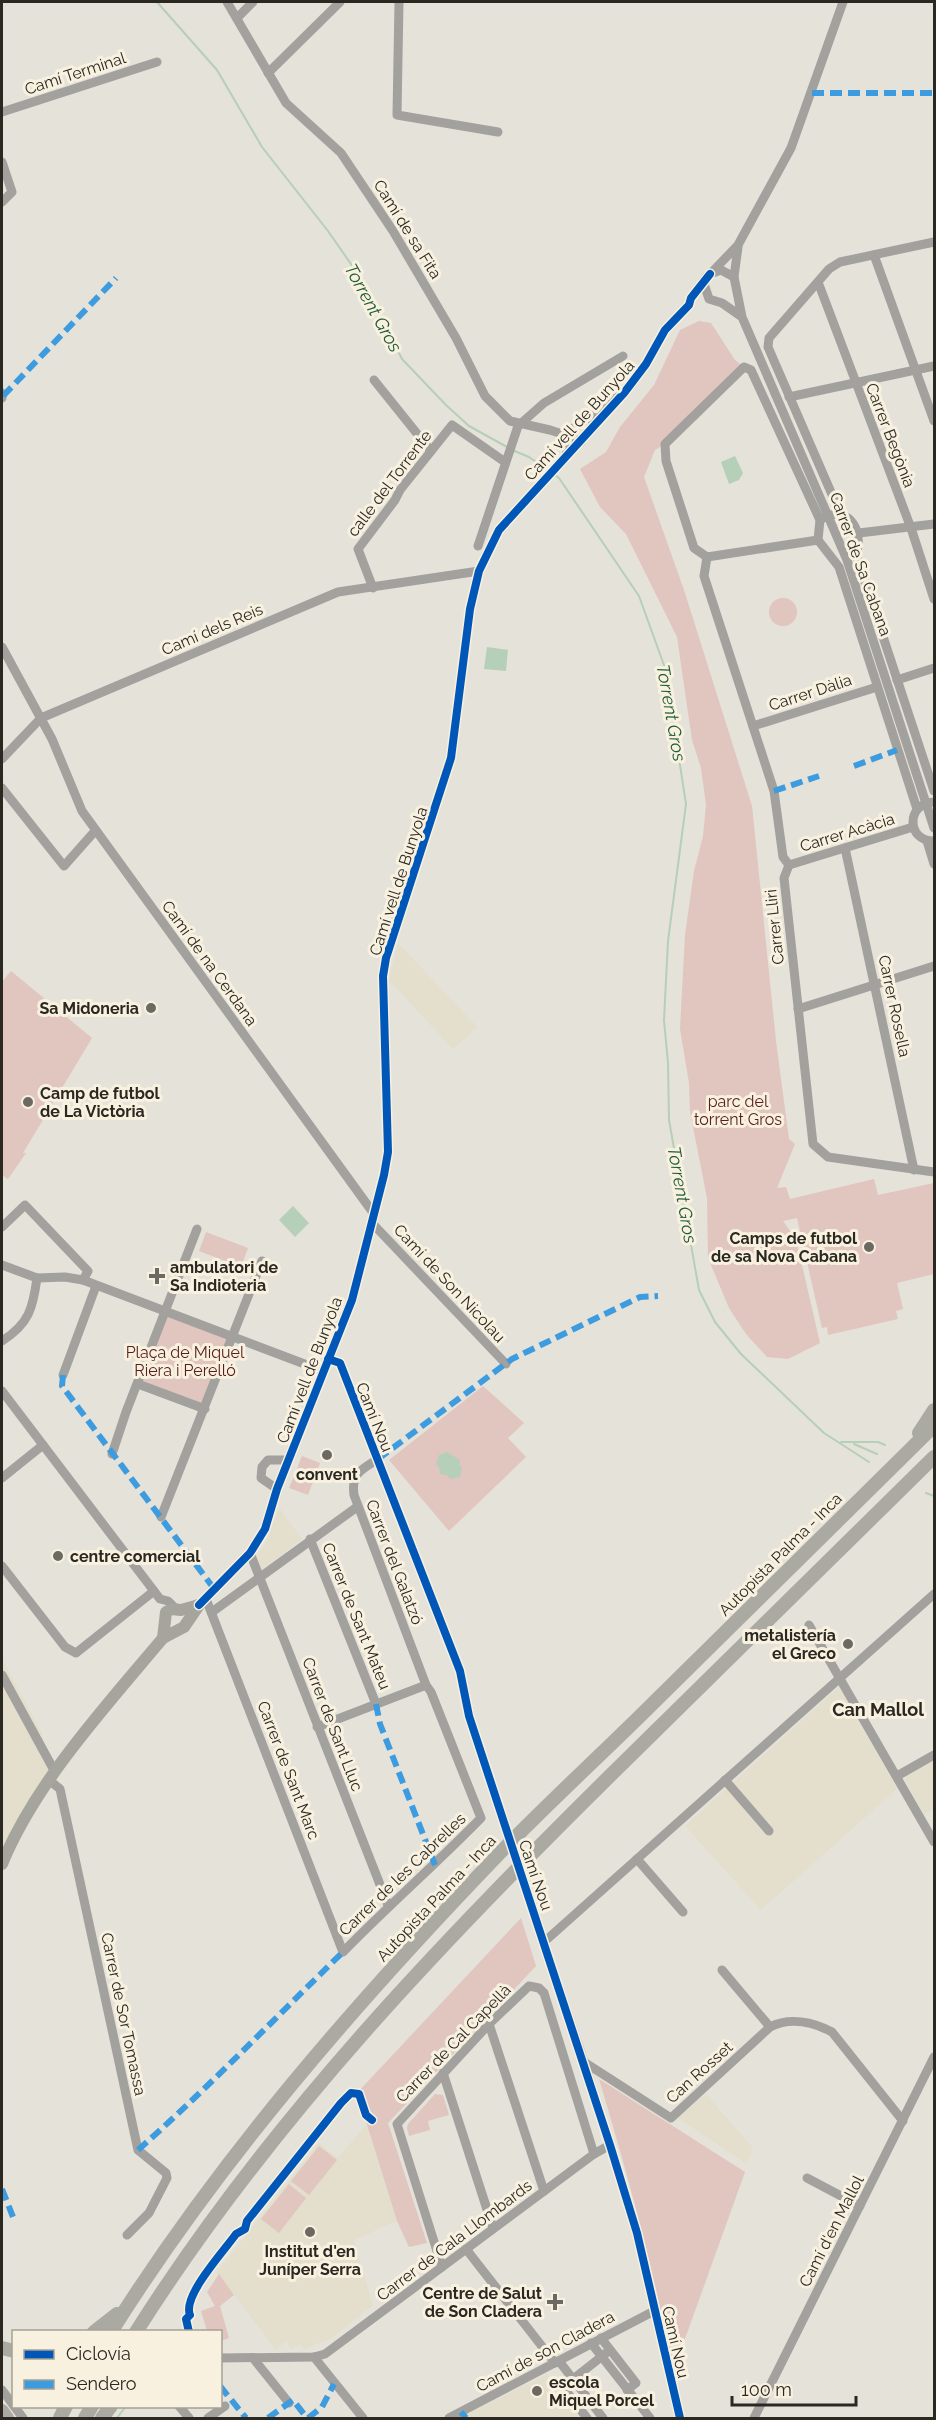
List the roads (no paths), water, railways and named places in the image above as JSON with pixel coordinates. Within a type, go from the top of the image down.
[{"type":"highway","points":[[900,1460],[934,1410]]},
{"type":"highway","name":"Autopista Palma - Inca","points":[[112,2330],[185,2222],[265,2115],[399,1961],[496,1858],[934,1426]]},
{"type":"highway","points":[[137,2330],[194,2246],[243,2180],[386,2008],[532,1853],[934,1457]]},
{"type":"highway","points":[[891,1500],[934,1471]]},
{"type":"highway","points":[[95,2330],[126,2308]]},
{"type":"highway","points":[[2,2411],[7,2418]]},
{"type":"main road","points":[[2,1864],[9,1847],[52,1776],[162,1638],[167,1624],[166,1612],[181,1613],[202,1602]]},
{"type":"main road","points":[[167,1624],[184,1627],[181,1613]]},
{"type":"street","name":"Camí de sa Fita","points":[[227,2],[286,103],[348,162],[433,296],[485,396],[510,421],[523,422],[581,442]]},
{"type":"street","points":[[237,18],[253,2]]},
{"type":"street","points":[[268,73],[340,2]]},
{"type":"street","points":[[399,2],[397,115],[498,132]]},
{"type":"street","name":"Camí vell de Bunyola","points":[[202,1602],[250,1553],[265,1529],[288,1460],[352,1300],[388,1152],[383,976],[386,958],[451,758],[470,609],[479,571],[500,530],[624,393],[646,364],[665,330],[689,305],[691,298],[709,275],[738,245],[791,148],[843,2]]},
{"type":"street","name":"Camí Terminal","points":[[2,112],[157,62]]},
{"type":"street","points":[[2,162],[12,192],[2,202]]},
{"type":"street","points":[[832,556],[839,560],[852,557],[860,544],[859,533],[840,513],[768,347],[769,338],[829,269],[840,262],[934,243]]},
{"type":"street","name":"Camí vell de Bunyola","points":[[734,277],[738,245]]},
{"type":"street","points":[[874,255],[934,422]]},
{"type":"street","points":[[709,299],[704,284],[709,275],[721,270],[734,277],[736,292],[733,297],[722,303]]},
{"type":"street","name":"Carrer Begònia","points":[[818,282],[911,528],[934,599]]},
{"type":"street","name":"Carrer de Sa Cabana","points":[[736,292],[742,317],[829,514],[852,557],[930,802],[934,828]]},
{"type":"street","points":[[689,305],[709,299],[722,303],[742,317]]},
{"type":"street","name":"Camí vell de Bunyola","points":[[478,546],[512,438],[518,426],[544,403],[623,356]]},
{"type":"street","points":[[789,397],[934,366]]},
{"type":"street","points":[[818,540],[707,557],[694,548],[666,460],[665,444],[744,368],[751,370],[820,520],[818,540],[839,567],[917,809]]},
{"type":"street","points":[[374,380],[431,451]]},
{"type":"street","points":[[2,393],[2,398]]},
{"type":"street","points":[[568,455],[561,434],[581,426],[612,398],[624,393]]},
{"type":"street","name":"calle del Torrente","points":[[373,588],[358,549],[400,490],[452,425],[505,462]]},
{"type":"street","points":[[820,520],[829,514],[840,513]]},
{"type":"street","points":[[859,533],[934,525]]},
{"type":"street","name":"Carrer Lliri","points":[[707,557],[704,576],[774,791],[783,857],[789,865],[784,878],[813,1144],[828,1157],[934,1172]]},
{"type":"street","points":[[852,557],[934,791]]},
{"type":"street","name":"Camí dels Reis","points":[[41,718],[338,592],[479,571]]},
{"type":"street","points":[[2,647],[41,718],[2,759]]},
{"type":"street","points":[[897,680],[934,668]]},
{"type":"street","name":"Carrer Dàlia","points":[[753,726],[877,687]]},
{"type":"street","name":"Camí de na Cerdana","points":[[41,718],[77,801],[95,831],[373,1218]]},
{"type":"street","points":[[2,788],[64,866],[95,831]]},
{"type":"street","points":[[930,802],[917,809],[913,827],[918,836],[931,841],[934,864]]},
{"type":"street","name":"Carrer Acàcia","points":[[789,865],[913,827]]},
{"type":"street","name":"Carrer Rosella","points":[[845,848],[915,1170]]},
{"type":"street","points":[[798,1009],[934,966]]},
{"type":"street","points":[[2,1227],[25,1205],[88,1271],[83,1280]]},
{"type":"street","name":"Camí de Son Nicolau","points":[[373,1218],[506,1364]]},
{"type":"street","points":[[112,1454],[197,1229]]},
{"type":"street","points":[[161,1517],[262,1261]]},
{"type":"street","points":[[2,1265],[37,1278],[65,1277],[83,1280],[323,1371]]},
{"type":"street","points":[[2,1341],[22,1326],[33,1308],[37,1278]]},
{"type":"street","points":[[63,1375],[96,1286]]},
{"type":"street","name":"Camí Nou","points":[[328,1359],[339,1363],[460,1671],[469,1716],[584,2062],[637,2233],[680,2418]]},
{"type":"street","points":[[138,1384],[205,1409]]},
{"type":"street","points":[[2,1391],[157,1595],[167,1624]]},
{"type":"street","points":[[2,1478],[43,1445]]},
{"type":"street","name":"Carrer del Galatzó","points":[[378,1459],[356,1474],[352,1483],[357,1507],[426,1684]]},
{"type":"street","name":"Camí vell de Bunyola","points":[[277,1489],[261,1478],[262,1467],[268,1460],[288,1460]]},
{"type":"street","points":[[212,1612],[357,1507]]},
{"type":"street","name":"Carrer de Sant Mateu","points":[[310,1539],[376,1704]]},
{"type":"street","name":"Carrer de Sant Lluc","points":[[250,1553],[388,1905]]},
{"type":"street","points":[[2,1566],[65,1647],[76,1653],[157,1595]]},
{"type":"street","points":[[544,1942],[934,1594]]},
{"type":"street","points":[[157,1595],[181,1613]]},
{"type":"street","name":"Carrer de Sant Marc","points":[[202,1602],[212,1612],[343,1952]]},
{"type":"street","points":[[809,1625],[934,1842]]},
{"type":"street","points":[[2,1675],[52,1776]]},
{"type":"street","points":[[317,1727],[426,1684]]},
{"type":"street","name":"Carrer de les Cabrelles","points":[[343,1952],[388,1905],[435,1865],[481,1818],[426,1684]]},
{"type":"street","points":[[897,1776],[934,1755]]},
{"type":"street","name":"Carrer de Sor Tomassa","points":[[52,1776],[60,1789],[138,2150],[166,2173],[167,2178],[149,2212],[127,2235]]},
{"type":"street","points":[[725,1780],[769,1831]]},
{"type":"street","points":[[637,1859],[682,1912]]},
{"type":"street","points":[[722,1970],[770,2027],[782,2022],[816,2024],[832,2032],[903,2121]]},
{"type":"street","name":"Carrer de Cal Capellà","points":[[442,2267],[397,2124],[489,2024],[529,1986],[539,1988],[544,1993],[594,2154]]},
{"type":"street","points":[[489,2024],[544,2191]]},
{"type":"street","name":"Can Rosset","points":[[584,2062],[671,2118],[770,2027]]},
{"type":"street","name":"Camí d'en Mallol","points":[[754,2418],[934,2057]]},
{"type":"street","points":[[443,2073],[493,2229]]},
{"type":"street","name":"Carrer de Cala Llombards","points":[[314,2357],[333,2349],[594,2154],[610,2145]]},
{"type":"street","points":[[807,2178],[860,2206]]},
{"type":"street","points":[[466,2249],[603,2418]]},
{"type":"street","name":"Camí de son Cladera","points":[[449,2418],[656,2310]]},
{"type":"street","points":[[601,2338],[636,2383],[627,2390]]},
{"type":"street","points":[[591,2343],[650,2418]]},
{"type":"street","points":[[587,2418],[562,2387],[610,2350]]},
{"type":"street","points":[[222,2358],[314,2357],[363,2418]]},
{"type":"street","points":[[253,2358],[289,2403]]},
{"type":"street","points":[[2,2390],[12,2403]]},
{"type":"street","points":[[208,2418],[225,2406]]},
{"type":"waterway","name":"Torrent Gros","points":[[157,2],[217,70],[262,147],[328,231],[360,277],[402,359],[469,426],[507,447]]},
{"type":"waterway","name":"Torrent Gros","points":[[512,450],[529,457],[548,470]]},
{"type":"waterway","name":"Torrent Gros","points":[[553,474],[559,478],[639,596],[665,668],[686,804],[668,941],[664,1020],[668,1063],[669,1120],[699,1290],[715,1322],[741,1354],[824,1433],[869,1462]]},
{"type":"waterway","points":[[841,1442],[878,1442],[885,1445]]},
{"type":"waterway","points":[[854,1444],[877,1454]]},
{"type":"waterway","name":"Torrent Gros","points":[[926,1493],[934,1496]]},
{"type":"waterway","points":[[117,2418],[124,2408]]},
{"type":"place","name":"Sa Midoneria","points":[[151,1008]]},
{"type":"place","name":"Camp de futbol de La Victòria","points":[[28,1102]]},
{"type":"place","name":"Camps de futbol de sa Nova Cabana","points":[[869,1247]]},
{"type":"place","name":"ambulatori de Sa Indioteria","points":[[157,1276]]},
{"type":"place","name":"convent","points":[[327,1455]]},
{"type":"place","name":"centre comercial","points":[[58,1556]]},
{"type":"place","name":"metalistería el Greco","points":[[848,1644]]},
{"type":"place","name":"Institut d'en Juníper Serra","points":[[310,2232]]},
{"type":"place","name":"Centre de Salut de Son Cladera","points":[[555,2302]]},
{"type":"place","name":"escola Miquel Porcel","points":[[537,2391]]},
{"type":"district","name":"Can Mallol","points":[[878,1710]]},
{"type":"park label","name":"parc del torrent Gros","points":[[738,1110]]},
{"type":"park label","name":"Plaça de Miquel Riera i Perelló","points":[[185,1361]]}]
